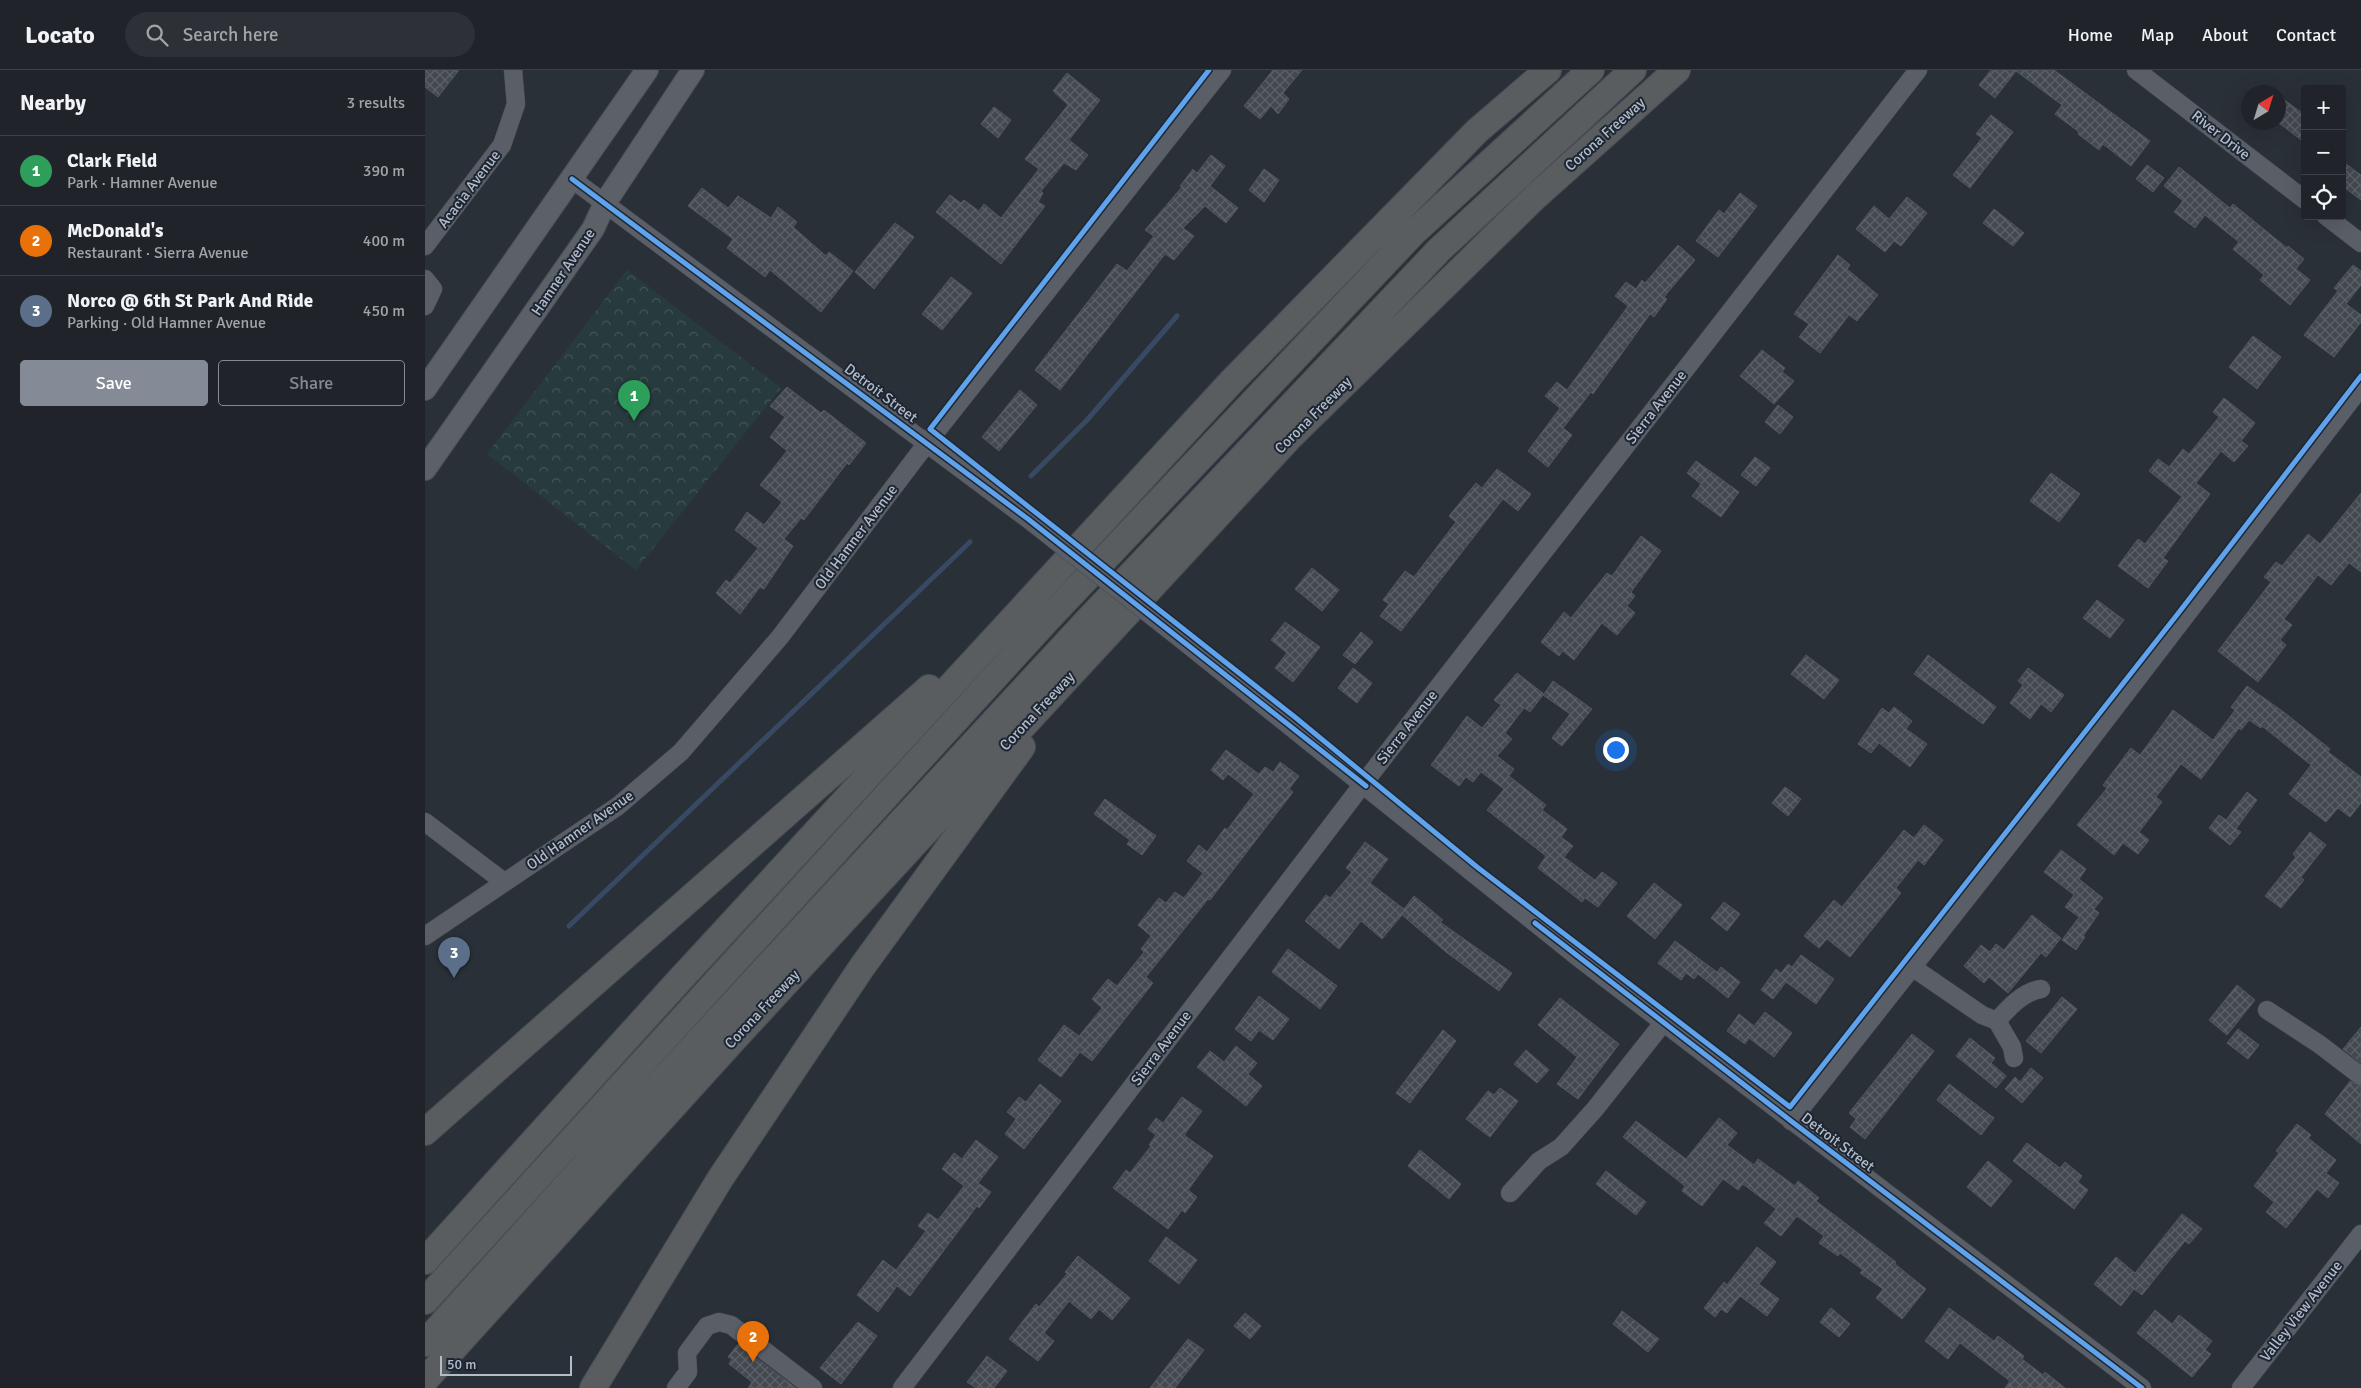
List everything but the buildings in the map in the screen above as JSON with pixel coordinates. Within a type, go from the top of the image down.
[{"type":"highway","points":[[425,1261],[682,977],[1273,339],[1477,131],[1548,70]]},
{"type":"highway","points":[[425,1301],[1046,621],[1399,247],[1547,108],[1591,70]]},
{"type":"highway","points":[[425,1343],[625,1120],[1053,658],[1439,250],[1633,70]]},
{"type":"highway","name":"Corona Freeway","points":[[425,1380],[741,1031],[1290,437],[1535,197],[1677,70]]},
{"type":"highway","points":[[425,1132],[1037,593]]},
{"type":"highway","points":[[593,1388],[720,1179],[862,967],[1095,647]]},
{"type":"main road","points":[[425,389],[647,70]]},
{"type":"main road","name":"Hamner Avenue","points":[[425,469],[593,230],[605,203],[693,70]]},
{"type":"street","name":"Acacia Avenue","points":[[425,246],[502,145],[516,104],[513,70]]},
{"type":"street","name":"Old Hamner Avenue","points":[[425,936],[618,806],[681,752],[780,637],[927,443],[1222,70]]},
{"type":"street","name":"Sierra Avenue","points":[[902,1388],[1363,784],[1918,70]]},
{"type":"street","name":"River Drive","points":[[2136,70],[2301,197]]},
{"type":"street","name":"Detroit Street","points":[[572,179],[1028,520],[1663,1023],[2142,1388]]},
{"type":"street","points":[[2332,220],[2361,243]]},
{"type":"street","points":[[425,279],[433,289],[425,306]]},
{"type":"street","points":[[1791,1121],[2045,799],[2361,387]]},
{"type":"street","points":[[425,822],[504,882]]},
{"type":"street","points":[[1912,967],[1982,1015],[1997,1021],[2012,1047],[2014,1058]]},
{"type":"street","points":[[1997,1021],[2012,1004],[2034,990],[2041,989]]},
{"type":"street","points":[[2267,1010],[2319,1044],[2361,1076]]},
{"type":"street","points":[[1510,1193],[1539,1161],[1561,1147],[1595,1109],[1663,1023]]},
{"type":"street","name":"Valley View Avenue","points":[[2241,1388],[2360,1236]]},
{"type":"street","points":[[676,1388],[688,1372],[687,1353],[707,1326],[719,1322],[731,1325],[813,1388]]},
{"type":"green space","points":[[627,270],[781,388],[636,570],[487,454]]},
{"type":"waterway","points":[[1031,476],[1087,420],[1177,316]]},
{"type":"waterway","points":[[569,926],[970,542]]},
{"type":"cycle path","points":[[1209,70],[930,429],[1296,718],[1477,867],[1790,1107],[2180,611],[2361,376]]},
{"type":"cycle path","points":[[572,179],[1028,519],[1366,786]]},
{"type":"cycle path","points":[[1535,923],[2142,1388]]},
{"type":"place","name":"Clark Field","points":[[634,421]]},
{"type":"place","name":"Norco @ 6th St Park And Ride","points":[[454,978]]},
{"type":"place","name":"McDonald's","points":[[753,1362]]}]
